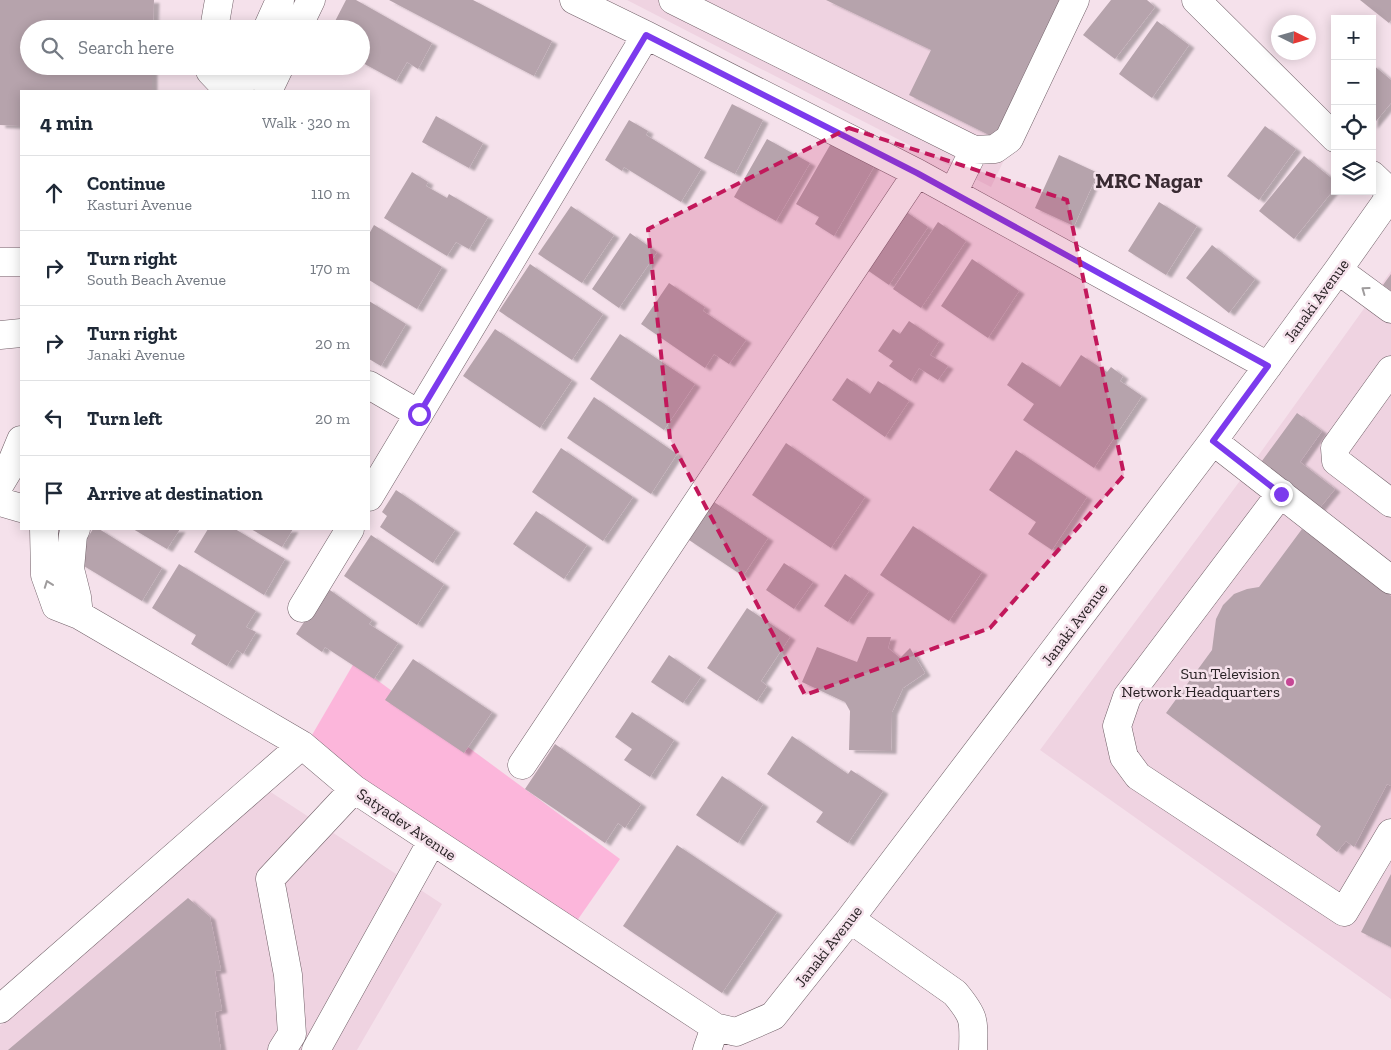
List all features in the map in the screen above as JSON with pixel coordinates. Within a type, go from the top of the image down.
[{"type":"street","points":[[216,20],[220,0]]},
{"type":"street","points":[[271,20],[280,0]]},
{"type":"street","points":[[301,20],[311,0]]},
{"type":"street","points":[[574,0],[604,7],[646,35],[917,173],[1268,366]]},
{"type":"street","points":[[673,0],[974,150],[995,149],[1009,139],[1075,0]]},
{"type":"street","points":[[1196,0],[1331,134]]},
{"type":"street","points":[[370,495],[646,35]]},
{"type":"street","points":[[214,75],[228,90]]},
{"type":"street","points":[[238,90],[245,75]]},
{"type":"street","points":[[268,90],[276,75]]},
{"type":"street","points":[[953,193],[974,150]]},
{"type":"street","points":[[522,765],[917,173]]},
{"type":"street","points":[[1376,184],[1387,208]]},
{"type":"street","name":"Janaki Avenue","points":[[719,1036],[773,1016],[850,919],[1213,441],[1338,270],[1387,208]]},
{"type":"street","points":[[0,262],[20,262]]},
{"type":"street","points":[[1338,270],[1391,309]]},
{"type":"street","points":[[0,335],[20,333]]},
{"type":"street","points":[[1391,370],[1335,448],[1336,461],[1391,503]]},
{"type":"street","points":[[370,385],[419,414]]},
{"type":"street","points":[[1213,441],[1391,580]]},
{"type":"street","points":[[0,484],[9,469],[20,442]]},
{"type":"street","points":[[1281,494],[1127,697],[1117,726],[1124,757],[1138,776],[1344,912],[1391,833]]},
{"type":"street","points":[[0,502],[20,508]]},
{"type":"street","name":"Satyadev Avenue","points":[[44,530],[45,575],[56,606],[79,615],[302,744],[354,789],[719,1036]]},
{"type":"street","points":[[76,530],[73,535],[70,569],[79,615]]},
{"type":"street","points":[[302,608],[349,530]]},
{"type":"street","points":[[0,1009],[302,744]]},
{"type":"street","points":[[282,1050],[292,1034],[288,975],[270,878],[354,789]]},
{"type":"street","points":[[316,1050],[432,841]]},
{"type":"street","points":[[850,919],[955,993],[968,1008],[974,1022],[973,1050]]},
{"type":"highlighted area","points":[[849,128],[1067,200],[1124,475],[990,628],[805,695],[670,439],[648,229]]},
{"type":"shaded area","points":[[627,0],[1082,0],[991,187]]},
{"type":"shaded area","points":[[1391,271],[1391,999],[1040,750],[1248,470]]},
{"type":"shaded area","points":[[354,663],[620,859],[574,925],[305,747]]},
{"type":"shaded area","points":[[266,789],[442,904],[357,1050],[0,1050],[0,1026]]},
{"type":"building","points":[[0,0],[154,0],[153,20],[20,20],[20,75],[152,75],[152,90],[20,90],[20,126],[0,125]]},
{"type":"building","points":[[346,0],[356,0],[432,43],[418,69],[407,62],[396,81],[370,67],[370,20],[336,20]]},
{"type":"building","points":[[389,0],[473,0],[552,41],[534,76]]},
{"type":"building","points":[[826,0],[1064,0],[995,138],[909,95],[931,50]]},
{"type":"building","points":[[1111,0],[1147,0],[1155,7],[1115,59],[1083,35]]},
{"type":"building","points":[[1360,0],[1391,0],[1391,20],[1389,23]]},
{"type":"building","points":[[1157,21],[1189,45],[1152,98],[1119,74]]},
{"type":"building","points":[[1376,67],[1391,80],[1391,103],[1376,121]]},
{"type":"building","points":[[732,104],[763,120],[735,174],[704,158]]},
{"type":"building","points":[[436,116],[483,143],[469,168],[422,142]]},
{"type":"building","points":[[629,120],[648,131],[646,135],[701,169],[681,202],[624,167],[622,171],[605,160]]},
{"type":"building","points":[[1265,126],[1296,149],[1259,200],[1227,176]]},
{"type":"building","points":[[767,139],[810,163],[776,221],[734,197]]},
{"type":"building","points":[[833,140],[875,165],[834,236],[815,224],[819,217],[796,204]]},
{"type":"building","points":[[1059,155],[1098,173],[1074,226],[1035,208]]},
{"type":"building","points":[[1304,156],[1331,178],[1331,193],[1294,239],[1259,211]]},
{"type":"building","points":[[412,172],[428,182],[426,186],[447,198],[449,194],[488,217],[469,249],[456,242],[447,256],[384,218]]},
{"type":"building","points":[[1159,202],[1197,226],[1166,275],[1128,251]]},
{"type":"building","points":[[571,206],[614,235],[582,283],[538,254]]},
{"type":"building","points":[[899,207],[928,227],[889,285],[860,265]]},
{"type":"building","points":[[938,222],[966,241],[921,308],[893,289]]},
{"type":"building","points":[[374,225],[442,267],[417,309],[370,281],[370,232]]},
{"type":"building","points":[[630,233],[657,252],[619,308],[592,289]]},
{"type":"building","points":[[1212,245],[1255,279],[1229,313],[1186,278]]},
{"type":"building","points":[[972,259],[1019,291],[988,338],[941,306]]},
{"type":"building","points":[[530,264],[603,314],[572,360],[499,311]]},
{"type":"building","points":[[1391,274],[1391,291],[1383,285]]},
{"type":"building","points":[[669,283],[705,307],[703,311],[746,340],[729,364],[714,354],[705,368],[641,324]]},
{"type":"building","points":[[370,302],[406,324],[381,366],[370,360]]},
{"type":"building","points":[[909,321],[939,341],[930,355],[948,366],[938,380],[919,368],[911,381],[889,366],[893,361],[878,351],[893,329],[900,334]]},
{"type":"building","points":[[495,329],[572,380],[540,428],[463,376]]},
{"type":"building","points":[[620,334],[695,384],[664,430],[590,379]]},
{"type":"building","points":[[1081,355],[1107,372],[1111,367],[1123,376],[1120,381],[1142,396],[1094,468],[1023,420],[1034,404],[1007,385],[1022,362],[1060,387]]},
{"type":"building","points":[[847,378],[870,394],[878,381],[909,401],[885,437],[832,400]]},
{"type":"building","points":[[594,397],[677,454],[651,494],[567,438]]},
{"type":"building","points":[[1297,413],[1322,431],[1300,462],[1335,489],[1318,510],[1259,465]]},
{"type":"building","points":[[786,443],[865,497],[831,548],[752,495]]},
{"type":"building","points":[[561,448],[633,497],[603,541],[532,492]]},
{"type":"building","points":[[1016,450],[1087,497],[1052,550],[1028,534],[1036,522],[989,490]]},
{"type":"building","points":[[396,490],[455,530],[433,563],[380,527],[387,516],[382,512]]},
{"type":"building","points":[[714,502],[768,538],[743,576],[689,540]]},
{"type":"building","points":[[536,511],[587,545],[564,579],[513,544]]},
{"type":"building","points":[[913,526],[982,572],[949,621],[880,575]]},
{"type":"building","name":"Sun Television Network Headquarters","points":[[1302,529],[1391,596],[1391,786],[1387,784],[1354,847],[1346,841],[1337,852],[1316,835],[1321,826],[1166,713],[1212,650],[1216,619],[1223,605],[1234,594],[1259,587]]},
{"type":"building","points":[[92,530],[101,530],[162,568],[142,601],[74,560]]},
{"type":"building","points":[[135,530],[179,530],[167,549]]},
{"type":"building","points":[[207,530],[237,530],[285,559],[264,595],[194,552]]},
{"type":"building","points":[[253,530],[292,530],[282,547]]},
{"type":"building","points":[[371,535],[444,584],[417,625],[344,576]]},
{"type":"building","points":[[784,563],[813,582],[794,609],[766,590]]},
{"type":"building","points":[[179,564],[256,611],[246,627],[256,632],[243,654],[237,650],[227,666],[191,644],[196,635],[152,608]]},
{"type":"building","points":[[845,574],[869,591],[848,622],[824,606]]},
{"type":"building","points":[[327,588],[372,620],[369,624],[398,643],[374,679],[325,647],[322,652],[296,634]]},
{"type":"building","points":[[747,608],[790,637],[761,681],[767,686],[757,701],[707,668]]},
{"type":"building","points":[[867,637],[891,637],[888,648],[900,658],[910,648],[925,673],[903,688],[892,712],[891,751],[849,750],[850,711],[845,702],[802,682],[817,647],[857,662]]},
{"type":"building","points":[[669,655],[701,677],[683,703],[651,682]]},
{"type":"building","points":[[413,659],[492,712],[464,753],[385,700]]},
{"type":"building","points":[[632,712],[674,740],[650,777],[624,760],[632,749],[615,737]]},
{"type":"building","points":[[792,736],[848,774],[851,770],[883,791],[848,843],[816,822],[823,812],[767,774]]},
{"type":"building","points":[[555,744],[641,804],[625,828],[618,823],[605,843],[525,789]]},
{"type":"building","points":[[722,776],[763,804],[738,843],[696,815]]},
{"type":"building","points":[[677,845],[777,912],[722,993],[623,926]]},
{"type":"building","points":[[1391,874],[1391,947],[1361,932]]},
{"type":"building","points":[[188,898],[210,917],[221,970],[215,971],[222,1010],[215,1012],[221,1050],[8,1050]]},
{"type":"place","name":"Sun Television Network Headquarters","points":[[1290,682]]},
{"type":"district","name":"MRC Nagar","points":[[1149,181]]},
{"type":"route","points":[[419,414],[646,35],[917,173],[1268,366],[1213,441],[1281,494]]}]
